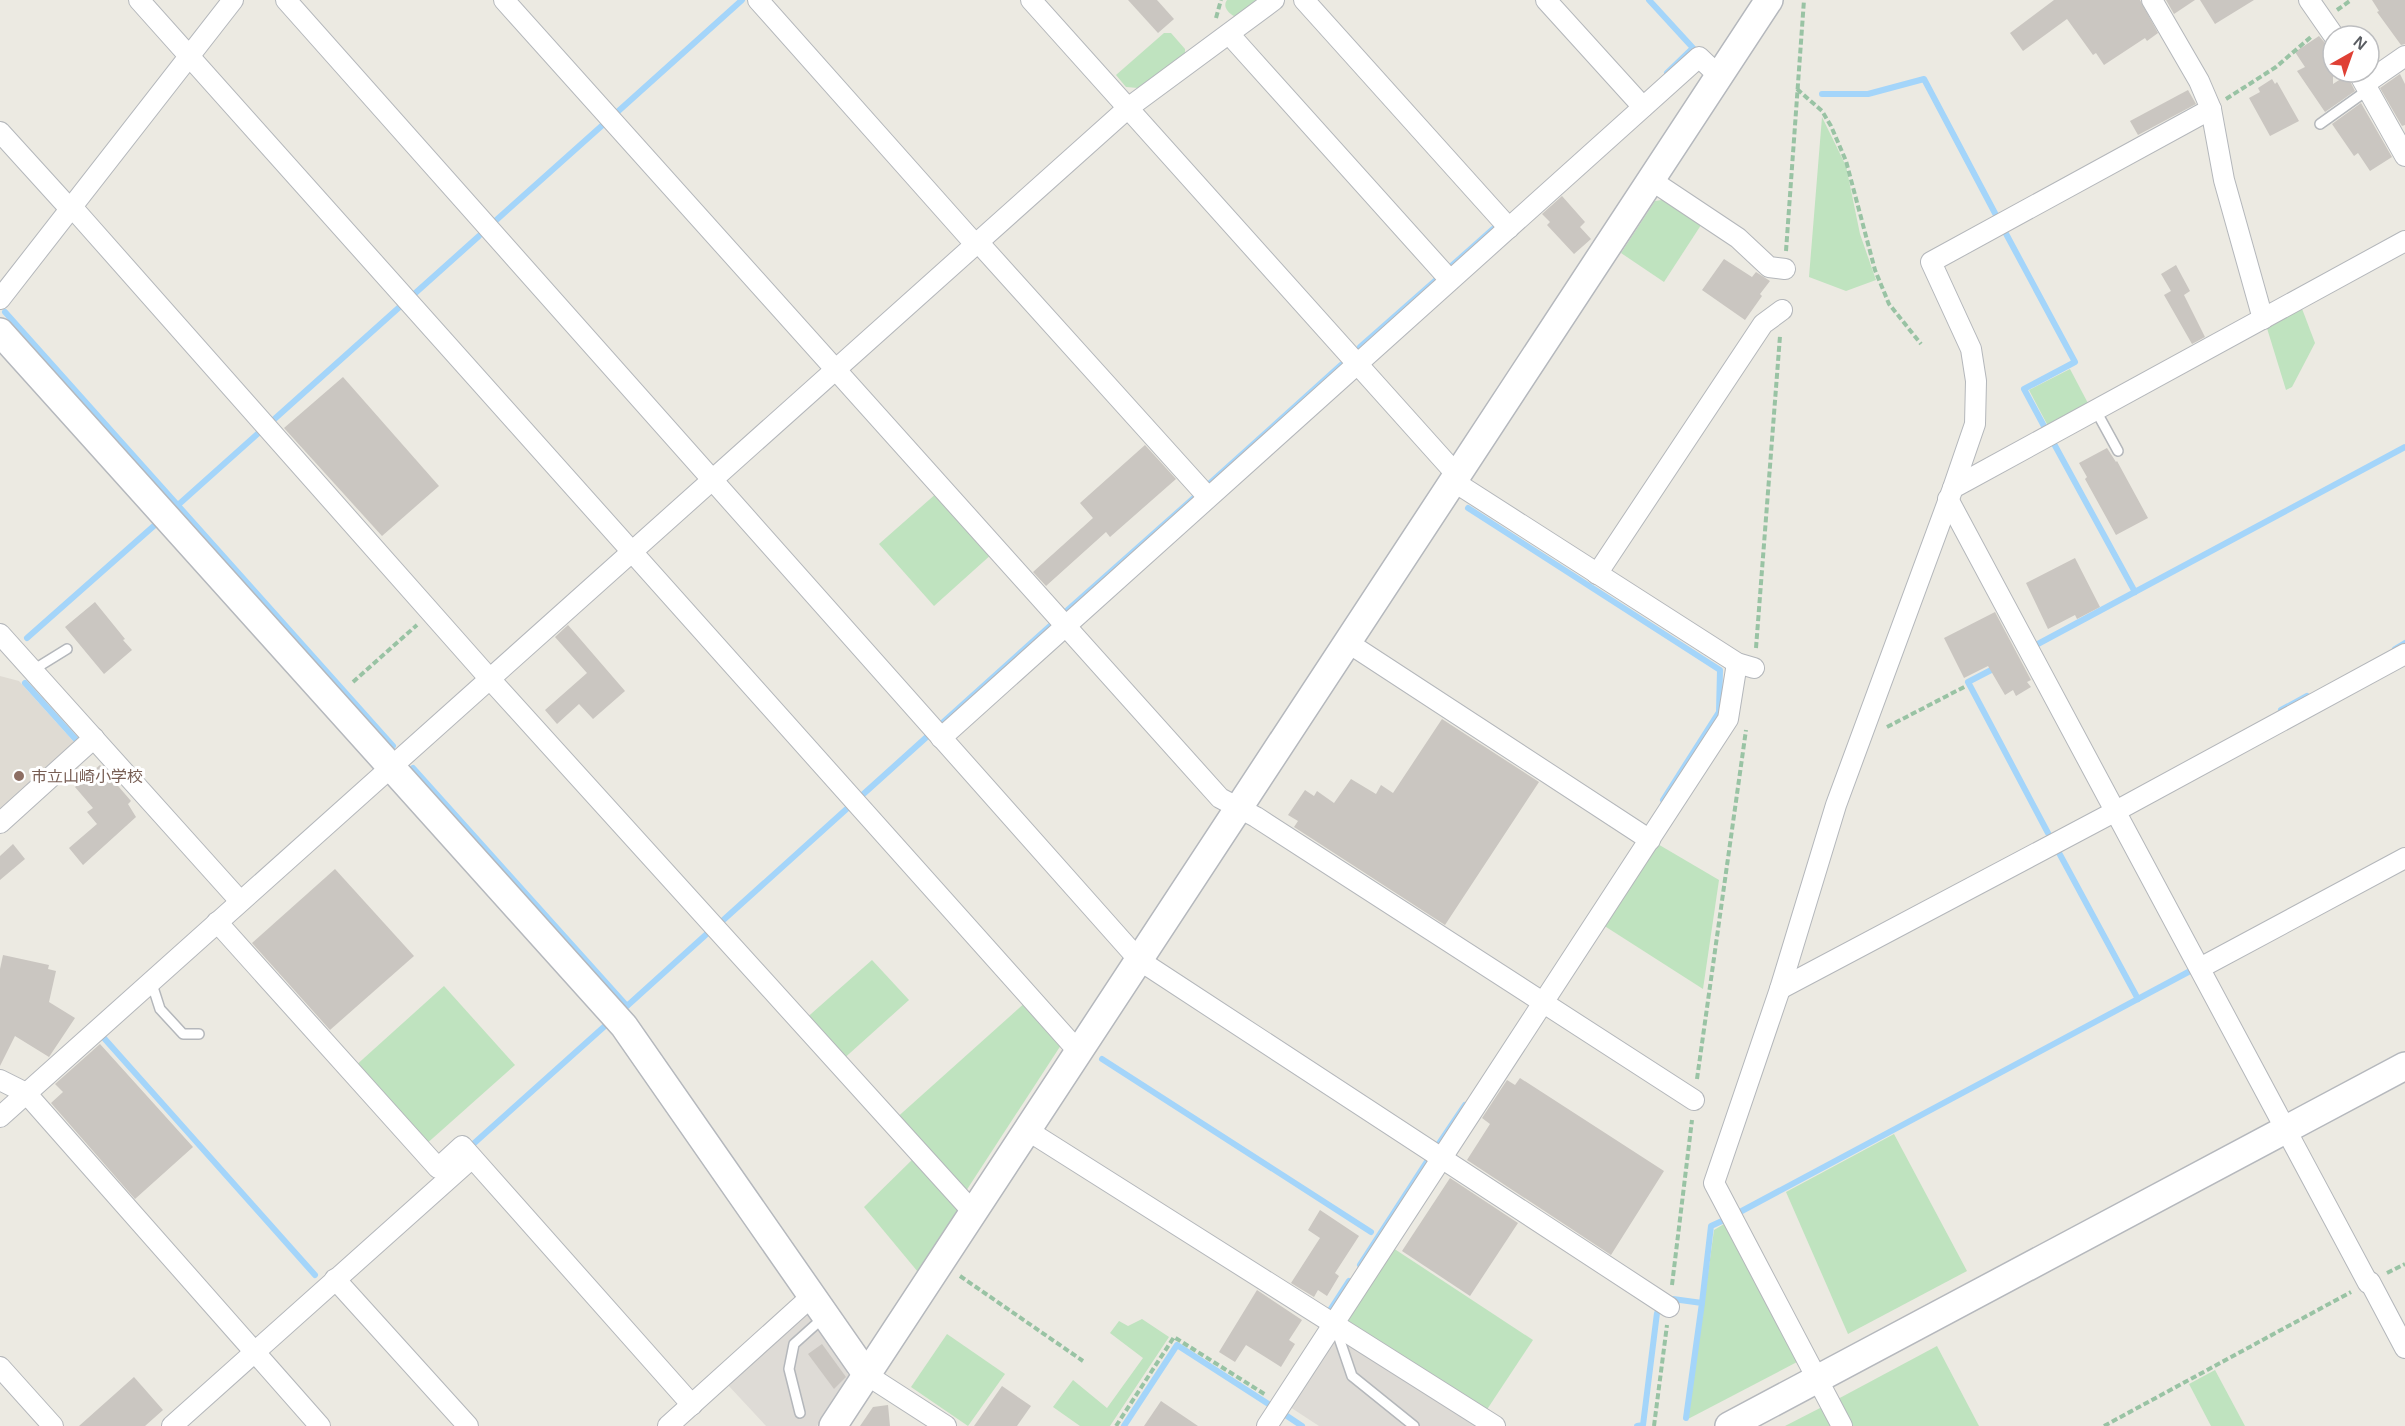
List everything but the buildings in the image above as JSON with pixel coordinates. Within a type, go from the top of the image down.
[{"type":"street","points":[[139,0],[1078,1051]]},
{"type":"street","points":[[0,299],[233,0]]},
{"type":"street","points":[[286,0],[1139,960],[1669,1307]]},
{"type":"street","points":[[504,0],[1220,798],[1256,817],[1694,1100]]},
{"type":"street","points":[[758,0],[1208,497]]},
{"type":"street","points":[[1031,0],[1357,364],[1455,478],[1597,574],[1746,665],[1728,719],[1268,1426]]},
{"type":"street","points":[[0,1117],[1128,108],[1274,0]]},
{"type":"street","points":[[1304,0],[1509,228]]},
{"type":"street","points":[[1546,0],[1643,107]]},
{"type":"street","points":[[833,1426],[1769,0]]},
{"type":"street","points":[[2152,0],[2199,81],[2211,109],[2224,180],[2263,319]]},
{"type":"street","points":[[2309,0],[2326,24]]},
{"type":"street","points":[[1228,34],[1450,280]]},
{"type":"street","points":[[2381,71],[2405,56]]},
{"type":"street","points":[[941,738],[1700,57],[1719,76]]},
{"type":"street","points":[[2365,84],[2405,156]]},
{"type":"street","points":[[1842,1426],[1714,1183],[1780,989],[1836,805],[1975,424],[1976,381],[1971,349],[1931,262],[2211,109]]},
{"type":"street","points":[[0,132],[71,208],[489,678],[973,1212]]},
{"type":"street","points":[[1651,180],[1738,238],[1769,267],[1785,268]]},
{"type":"street","points":[[1951,494],[2096,409],[2405,241]]},
{"type":"street","points":[[1597,574],[1763,324],[1782,310]]},
{"type":"street","points":[[0,332],[624,1026],[867,1374],[946,1426]]},
{"type":"street","points":[[1951,494],[2116,812],[2405,1348]]},
{"type":"street","points":[[0,634],[240,901]]},
{"type":"street","points":[[1347,642],[1650,840]]},
{"type":"street","points":[[1780,989],[2116,812],[2405,654]]},
{"type":"street","points":[[0,823],[93,738]]},
{"type":"street","points":[[2200,969],[2405,858]]},
{"type":"street","points":[[217,922],[438,1168],[462,1146],[692,1405]]},
{"type":"street","points":[[1729,1426],[2405,1066]]},
{"type":"street","points":[[0,1080],[26,1093],[320,1426]]},
{"type":"street","points":[[1027,1130],[1495,1426]]},
{"type":"street","points":[[172,1426],[472,1158]]},
{"type":"street","points":[[335,1279],[468,1426]]},
{"type":"street","points":[[668,1426],[819,1306]]},
{"type":"street","points":[[0,1367],[53,1426]]},
{"type":"lane","points":[[2320,124],[2362,84]]},
{"type":"lane","points":[[2096,409],[2118,451]]},
{"type":"lane","points":[[33,670],[67,649]]},
{"type":"lane","points":[[151,981],[160,1009],[183,1034],[199,1034]]},
{"type":"lane","points":[[800,1413],[789,1369],[794,1344],[819,1306]]},
{"type":"lane","points":[[1335,1325],[1352,1376],[1414,1426]]},
{"type":"path","points":[[2332,24],[2351,0]]},
{"type":"path","points":[[2211,109],[2276,67],[2321,28]]},
{"type":"path","points":[[1797,89],[1822,111],[1831,126],[1846,161],[1875,270],[1889,304],[1921,344]]},
{"type":"path","points":[[353,682],[431,612]]},
{"type":"path","points":[[1859,742],[1966,686]]},
{"type":"path","points":[[940,1262],[1083,1360]]},
{"type":"path","points":[[2104,1426],[2405,1264]]},
{"type":"path","points":[[1116,1426],[1174,1336],[1282,1405]]},
{"type":"shaded area","name":"市立山崎小学校","points":[[0,676],[19,681],[74,742],[0,811]]},
{"type":"shaded area","points":[[808,1312],[849,1370],[847,1373],[850,1378],[817,1426],[766,1426],[727,1384]]},
{"type":"shaded area","points":[[1336,1336],[1483,1426],[1319,1426],[1290,1407]]},
{"type":"green space","points":[[1227,0],[1259,0],[1236,17],[1227,10],[1225,5]]},
{"type":"green space","points":[[1164,33],[1171,33],[1185,49],[1185,54],[1138,88],[1126,87],[1116,75]]},
{"type":"green space","points":[[1822,117],[1846,166],[1860,234],[1876,280],[1846,291],[1809,277]]},
{"type":"green space","points":[[1668,199],[1703,222],[1664,282],[1621,253],[1655,201]]},
{"type":"green space","points":[[2301,306],[2315,343],[2292,387],[2286,390],[2266,325]]},
{"type":"green space","points":[[2070,369],[2090,407],[2049,428],[2029,390]]},
{"type":"green space","points":[[938,492],[993,553],[934,606],[879,544]]},
{"type":"green space","points":[[1656,843],[1719,880],[1703,989],[1603,925]]},
{"type":"green space","points":[[872,960],[909,1000],[840,1062],[803,1021]]},
{"type":"green space","points":[[444,986],[515,1065],[424,1146],[353,1068]]},
{"type":"green space","points":[[1027,1001],[1063,1042],[966,1191],[893,1121]]},
{"type":"green space","points":[[1894,1134],[1967,1271],[1848,1334],[1786,1192]]},
{"type":"green space","points":[[915,1157],[959,1210],[918,1272],[864,1207]]},
{"type":"green space","points":[[1724,1224],[1797,1362],[1688,1419],[1714,1230]]},
{"type":"green space","points":[[1393,1248],[1533,1340],[1484,1414],[1348,1328],[1347,1319]]},
{"type":"green space","points":[[1142,1319],[1169,1337],[1110,1426],[1080,1426],[1053,1407],[1073,1380],[1107,1408],[1143,1358],[1110,1333],[1119,1321],[1128,1326]]},
{"type":"green space","points":[[947,1334],[1005,1374],[968,1426],[911,1387]]},
{"type":"green space","points":[[1937,1346],[1979,1426],[1850,1426],[1836,1400]]},
{"type":"green space","points":[[2215,1370],[2245,1426],[2211,1426],[2189,1384]]},
{"type":"green space","points":[[1822,1407],[1831,1426],[1785,1426]]},
{"type":"waterway","points":[[614,115],[742,0]]},
{"type":"waterway","points":[[1649,0],[1693,48],[1667,73]]},
{"type":"waterway","points":[[1822,94],[1868,94],[1924,79],[1997,217]]},
{"type":"waterway","points":[[493,223],[606,122]]},
{"type":"waterway","points":[[1448,269],[1493,229]]},
{"type":"waterway","points":[[2004,230],[2075,362],[2024,389],[2045,428]]},
{"type":"waterway","points":[[412,296],[479,236]]},
{"type":"waterway","points":[[1360,347],[1436,280]]},
{"type":"waterway","points":[[270,423],[404,303]]},
{"type":"waterway","points":[[5,312],[393,746]]},
{"type":"waterway","points":[[1209,484],[1341,365]]},
{"type":"waterway","points":[[178,505],[263,429]]},
{"type":"waterway","points":[[2053,442],[2135,592]]},
{"type":"waterway","points":[[2036,645],[2405,447]]},
{"type":"waterway","points":[[1062,615],[1196,496]]},
{"type":"waterway","points":[[1468,508],[1720,670],[1719,712],[1663,800]]},
{"type":"waterway","points":[[27,638],[156,524]]},
{"type":"waterway","points":[[940,725],[1050,626]]},
{"type":"waterway","points":[[2395,649],[2405,643]]},
{"type":"waterway","points":[[1995,668],[1968,682],[2048,833]]},
{"type":"waterway","points":[[25,683],[79,743],[76,745]]},
{"type":"waterway","points":[[2281,710],[2307,696]]},
{"type":"waterway","points":[[859,798],[930,734]]},
{"type":"waterway","points":[[413,768],[627,1006],[710,931]]},
{"type":"waterway","points":[[720,923],[851,805]]},
{"type":"waterway","points":[[2058,851],[2138,999]]},
{"type":"waterway","points":[[1738,1213],[2192,970]]},
{"type":"waterway","points":[[471,1146],[606,1025]]},
{"type":"waterway","points":[[103,1037],[315,1275]]},
{"type":"waterway","points":[[1102,1059],[1371,1232]]},
{"type":"waterway","points":[[1436,1148],[1465,1105]]},
{"type":"waterway","points":[[1360,1265],[1428,1160]]},
{"type":"waterway","points":[[1702,1303],[1711,1226],[1722,1221]]},
{"type":"waterway","points":[[1327,1315],[1349,1281]]},
{"type":"waterway","points":[[1673,1299],[1702,1303],[1686,1418]]},
{"type":"waterway","points":[[1637,1426],[1643,1425],[1657,1313]]},
{"type":"waterway","points":[[1124,1426],[1177,1345],[1270,1405]]},
{"type":"waterway","points":[[1287,1416],[1302,1426]]},
{"type":"place","name":"市立山崎小学校","points":[[19,776]]}]
